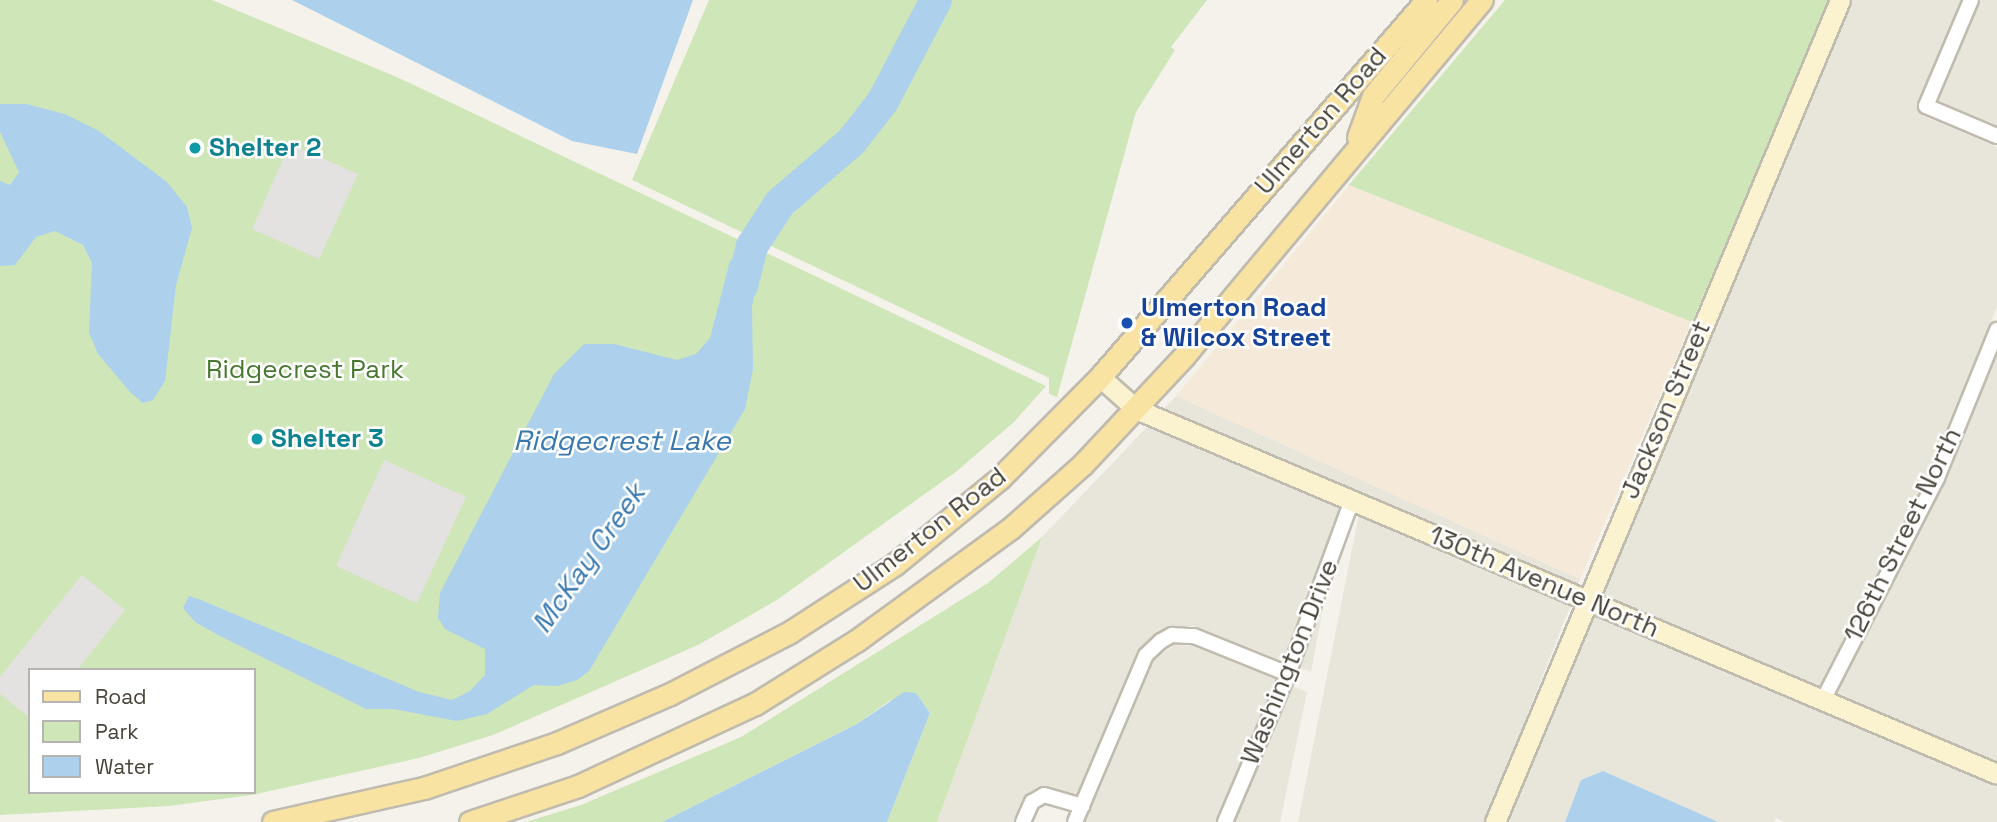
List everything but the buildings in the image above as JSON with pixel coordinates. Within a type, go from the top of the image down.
[{"type":"main road","name":"Ulmerton Road","points":[[273,822],[425,788],[557,743],[670,694],[790,632],[895,564],[990,486],[1100,377],[1426,0]]},
{"type":"main road","points":[[1353,152],[1373,96],[1452,0]]},
{"type":"main road","name":"Ulmerton Road","points":[[470,822],[578,786],[671,746],[755,704],[845,648],[1011,528],[1136,409],[1482,0]]},
{"type":"street","name":"Jackson Street","points":[[1495,822],[1840,0]]},
{"type":"street","points":[[1971,0],[1926,106],[1997,136]]},
{"type":"street","name":"126th Street North","points":[[1824,700],[1937,478],[1997,330]]},
{"type":"street","name":"130th Avenue North","points":[[1100,377],[1136,409],[1997,774]]},
{"type":"street","name":"Washington Drive","points":[[1225,822],[1287,674],[1352,500]]},
{"type":"street","points":[[1075,822],[1146,655],[1161,641],[1172,635],[1194,636],[1287,674]]},
{"type":"street","points":[[1023,822],[1032,802],[1044,794],[1082,806]]},
{"type":"shaded area","points":[[1849,0],[1961,0],[1918,103],[1923,116],[1997,147],[1997,306],[1929,474],[1819,687],[1598,594]]},
{"type":"shaded area","points":[[1981,0],[1997,0],[1997,125],[1938,101]]},
{"type":"shaded area","points":[[290,144],[358,174],[319,259],[252,229]]},
{"type":"shaded area","points":[[1349,185],[1692,322],[1580,579],[1176,396]]},
{"type":"shaded area","points":[[1997,354],[1997,763],[1836,694],[1945,483]]},
{"type":"shaded area","points":[[1176,396],[1580,579],[1577,585],[1163,409]]},
{"type":"shaded area","points":[[1149,425],[1342,507],[1311,672],[1195,626],[1168,626],[1137,652],[1077,794],[1040,786],[1023,798],[1014,822],[937,822],[1042,537]]},
{"type":"shaded area","points":[[384,460],[466,497],[417,603],[336,566]]},
{"type":"shaded area","points":[[1359,514],[1571,604],[1485,822],[1298,822]]},
{"type":"shaded area","points":[[82,575],[125,610],[79,668],[28,668],[28,716],[0,694],[0,677]]},
{"type":"shaded area","points":[[1590,612],[1997,785],[1997,822],[1785,822],[1776,818],[1774,822],[1718,822],[1603,771],[1581,780],[1565,822],[1505,822]]},
{"type":"shaded area","points":[[1174,645],[1192,646],[1307,692],[1280,822],[1085,822],[1153,661]]},
{"type":"green space","name":"Ridgecrest Park","points":[[0,0],[212,0],[399,78],[1046,386],[1014,422],[957,471],[777,600],[698,645],[493,735],[419,758],[252,795],[169,806],[0,815]]},
{"type":"green space","points":[[709,0],[1207,0],[1171,47],[1175,50],[1136,112],[1057,397],[1049,394],[1049,378],[632,180]]},
{"type":"green space","points":[[1505,0],[1830,0],[1692,322],[1349,185]]},
{"type":"green space","points":[[1042,537],[937,822],[887,822],[930,713],[916,693],[889,701],[857,724],[662,822],[526,822],[581,805],[741,737],[988,583]]},
{"type":"water","points":[[292,0],[693,0],[637,154],[572,141]]},
{"type":"water","points":[[0,104],[26,104],[65,114],[99,131],[167,182],[187,207],[192,228],[176,285],[165,381],[153,400],[143,403],[131,393],[98,354],[89,332],[92,263],[83,245],[55,231],[36,237],[15,265],[0,266],[0,181],[10,185],[19,172],[0,132]]},
{"type":"water","name":"Ridgecrest Lake","points":[[752,246],[760,265],[752,306],[753,369],[745,409],[589,671],[577,680],[558,686],[534,685],[487,714],[457,721],[393,709],[366,709],[220,636],[195,622],[183,608],[189,596],[201,600],[419,692],[452,700],[470,691],[485,675],[485,649],[445,629],[438,618],[440,593],[554,374],[584,344],[614,344],[677,360],[696,354],[710,338],[730,261]]},
{"type":"water","points":[[904,692],[916,693],[930,713],[887,822],[662,822],[857,724]]},
{"type":"water","points":[[1603,771],[1718,822],[1565,822],[1581,780]]},
{"type":"waterway","name":"McKay Creek","points":[[742,286],[752,246],[780,203],[852,141],[883,101],[936,0]]},
{"type":"place","name":"Shelter 2","points":[[195,148]]},
{"type":"place","name":"Ulmerton Road & Wilcox Street","points":[[1127,323]]},
{"type":"place","name":"Shelter 3","points":[[257,439]]}]
